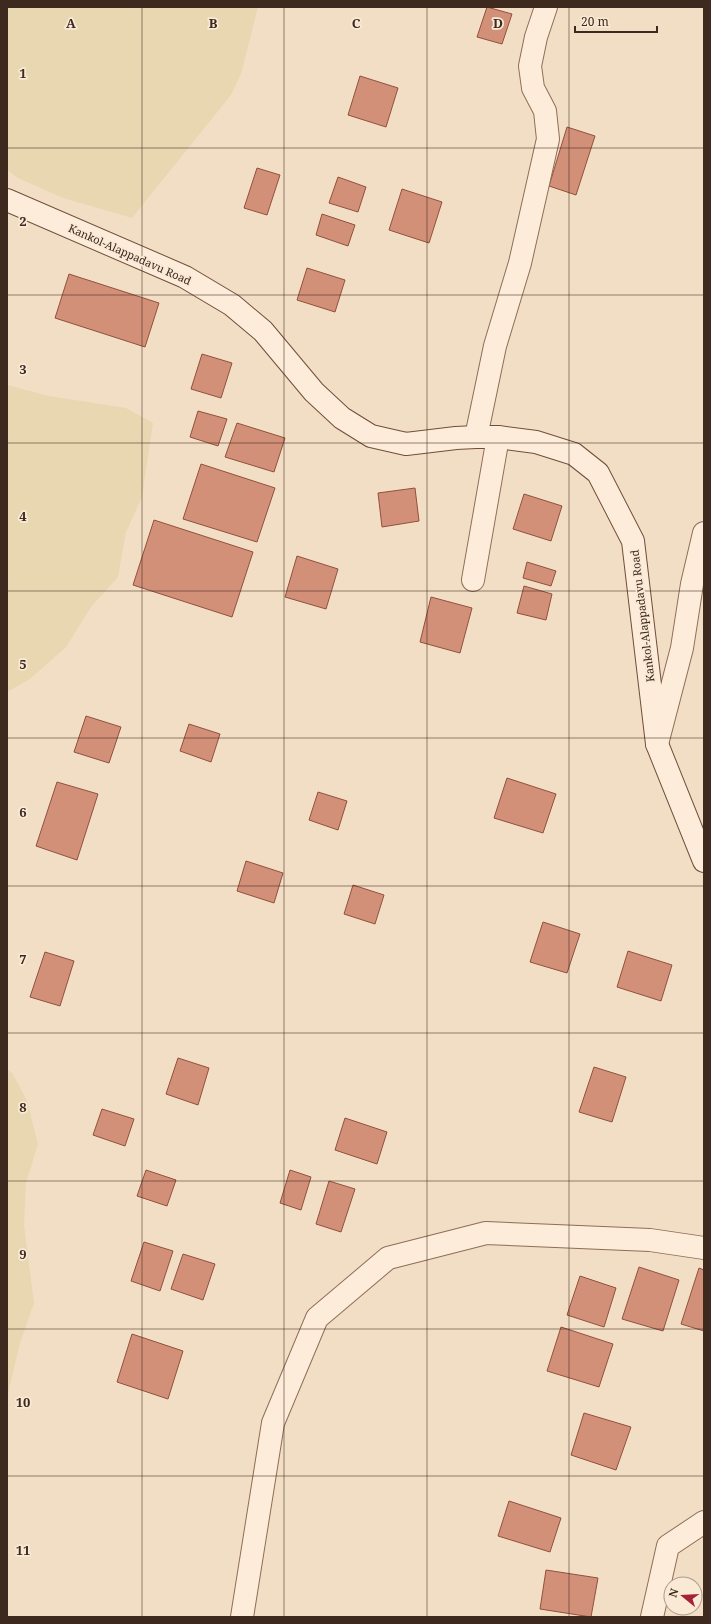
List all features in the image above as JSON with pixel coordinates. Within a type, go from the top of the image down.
[{"type":"street","points":[[476,437],[495,346],[520,263],[548,139],[545,111],[533,88],[530,66],[536,37],[546,7]]},
{"type":"street","name":"Kankol-Alappadavu Road","points":[[7,200],[185,277],[232,305],[263,331],[314,392],[342,418],[372,436],[406,444],[476,437],[498,437],[536,442],[574,454],[598,472],[608,489],[633,541],[657,744],[704,861]]},
{"type":"street","points":[[473,580],[498,437]]},
{"type":"street","points":[[657,744],[682,648],[692,584],[704,533]]},
{"type":"street","points":[[242,1617],[273,1423],[317,1318],[388,1258],[486,1233],[650,1240],[704,1248]]},
{"type":"street","points":[[652,1617],[668,1546],[704,1522]]},
{"type":"shaded area","points":[[7,7],[258,7],[241,74],[231,95],[132,218],[63,198],[18,178],[7,170]]},
{"type":"shaded area","points":[[7,385],[49,396],[126,408],[153,423],[142,497],[126,532],[118,577],[91,607],[66,647],[30,679],[7,692]]},
{"type":"shaded area","points":[[7,1069],[13,1074],[27,1101],[38,1144],[26,1183],[24,1225],[34,1303],[20,1343],[7,1398]]},
{"type":"building","points":[[487,7],[512,14],[502,44],[477,37]]},
{"type":"building","points":[[360,76],[398,88],[386,127],[348,115]]},
{"type":"building","points":[[567,127],[595,136],[576,195],[549,186]]},
{"type":"building","points":[[257,168],[280,175],[267,215],[244,208]]},
{"type":"building","points":[[338,177],[366,187],[358,212],[329,203]]},
{"type":"building","points":[[402,189],[442,202],[429,243],[389,230]]},
{"type":"building","points":[[322,214],[355,225],[348,246],[316,235]]},
{"type":"building","points":[[307,268],[345,280],[335,312],[297,300]]},
{"type":"building","points":[[69,274],[159,303],[145,347],[55,318]]},
{"type":"building","points":[[202,354],[232,363],[221,398],[191,389]]},
{"type":"building","points":[[198,411],[227,419],[218,446],[190,437]]},
{"type":"building","points":[[237,423],[285,438],[274,472],[225,457]]},
{"type":"building","points":[[201,464],[275,488],[257,542],[183,519]]},
{"type":"building","points":[[415,488],[419,521],[382,527],[378,493]]},
{"type":"building","points":[[524,494],[562,506],[551,541],[513,529]]},
{"type":"building","points":[[154,520],[253,552],[232,617],[133,585]]},
{"type":"building","points":[[297,556],[338,569],[326,609],[285,597]]},
{"type":"building","points":[[527,562],[556,571],[551,586],[523,578]]},
{"type":"building","points":[[524,586],[552,594],[546,620],[517,613]]},
{"type":"building","points":[[431,597],[472,608],[460,653],[420,642]]},
{"type":"building","points":[[86,716],[121,727],[109,763],[74,752]]},
{"type":"building","points":[[189,724],[220,734],[211,762],[180,751]]},
{"type":"building","points":[[507,778],[556,794],[543,833],[494,818]]},
{"type":"building","points":[[57,782],[98,794],[77,860],[36,846]]},
{"type":"building","points":[[318,792],[347,801],[338,830],[309,820]]},
{"type":"building","points":[[246,861],[283,873],[274,903],[237,891]]},
{"type":"building","points":[[353,885],[384,895],[375,924],[344,914]]},
{"type":"building","points":[[543,922],[580,934],[567,973],[530,962]]},
{"type":"building","points":[[628,951],[672,965],[661,1001],[617,987]]},
{"type":"building","points":[[45,952],[74,961],[60,1006],[30,997]]},
{"type":"building","points":[[178,1058],[209,1068],[198,1105],[166,1094]]},
{"type":"building","points":[[594,1067],[626,1077],[612,1122],[579,1112]]},
{"type":"building","points":[[102,1109],[134,1119],[125,1146],[93,1135]]},
{"type":"building","points":[[345,1118],[387,1132],[377,1164],[335,1150]]},
{"type":"building","points":[[146,1170],[176,1180],[167,1206],[137,1196]]},
{"type":"building","points":[[290,1170],[311,1177],[301,1210],[280,1203]]},
{"type":"building","points":[[329,1181],[355,1189],[341,1232],[316,1224]]},
{"type":"building","points":[[144,1242],[173,1251],[160,1291],[131,1281]]},
{"type":"building","points":[[183,1254],[215,1264],[203,1300],[171,1289]]},
{"type":"building","points":[[639,1267],[679,1280],[663,1331],[622,1319]]},
{"type":"building","points":[[699,1268],[704,1270],[704,1331],[681,1324]]},
{"type":"building","points":[[580,1276],[616,1288],[604,1327],[567,1315]]},
{"type":"building","points":[[561,1327],[613,1344],[599,1387],[547,1371]]},
{"type":"building","points":[[132,1334],[183,1351],[168,1399],[117,1382]]},
{"type":"building","points":[[584,1413],[631,1427],[616,1470],[571,1455]]},
{"type":"building","points":[[509,1501],[561,1518],[550,1552],[498,1536]]},
{"type":"building","points":[[546,1570],[598,1578],[591,1617],[540,1609]]}]
